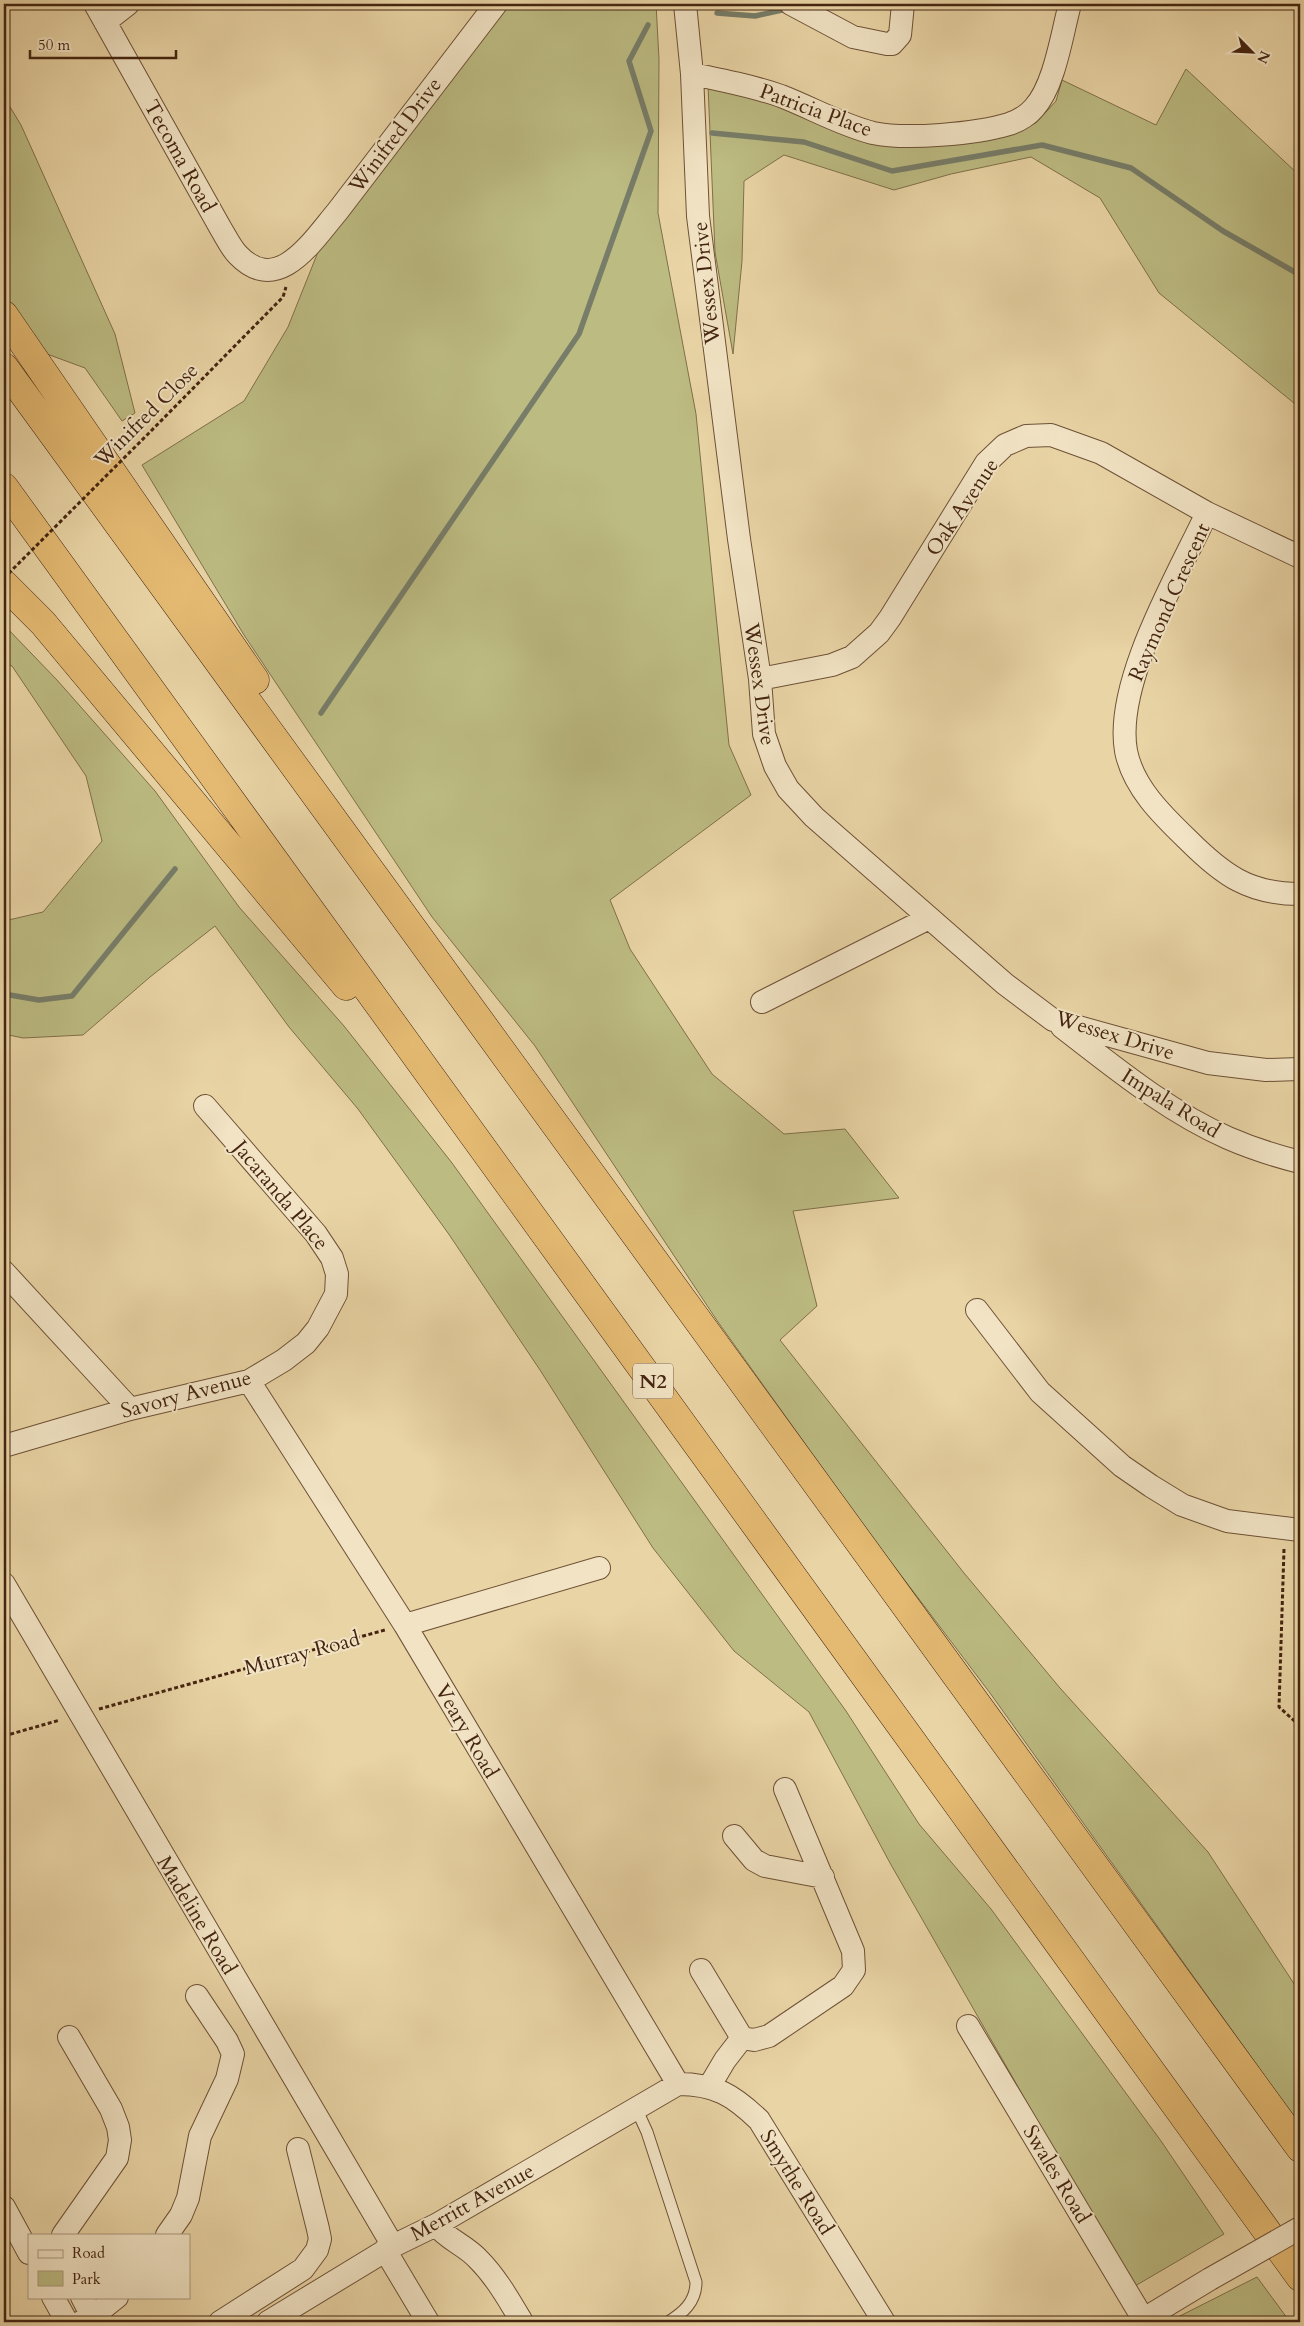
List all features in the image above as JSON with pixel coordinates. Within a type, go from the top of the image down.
[{"type":"highway","points":[[4,315],[468,987],[489,1021],[498,1044]]},
{"type":"highway","points":[[4,367],[1300,2148]]},
{"type":"highway","name":"N2","points":[[4,486],[1300,2277]]},
{"type":"highway","points":[[4,584],[49,631],[344,983],[430,1092],[467,1124]]},
{"type":"street","points":[[100,13],[128,4]]},
{"type":"street","name":"Winifred Drive","points":[[292,263],[337,212],[397,130],[496,4]]},
{"type":"street","name":"Wessex Drive","points":[[685,4],[692,74],[698,216],[739,539],[760,679],[764,734],[775,766],[788,789],[814,817],[929,918],[1005,984],[1053,1020],[1208,1063],[1266,1070],[1300,1069]]},
{"type":"street","points":[[793,5],[853,37],[892,44],[900,35],[903,4]]},
{"type":"street","name":"Patricia Place","points":[[692,74],[780,96],[854,128],[874,133],[916,136],[988,128],[1016,121],[1035,107],[1050,75],[1070,4]]},
{"type":"street","name":"Tecoma Road","points":[[100,13],[221,229],[238,255],[264,270],[278,269],[292,263]]},
{"type":"street","name":"Oak Avenue","points":[[760,679],[832,665],[852,656],[865,646],[890,618],[986,463],[1005,445],[1026,436],[1051,435],[1086,447],[1207,513],[1300,557]]},
{"type":"street","name":"Raymond Crescent","points":[[1207,513],[1136,669],[1125,708],[1126,751],[1134,775],[1149,799],[1163,816],[1221,872],[1258,888],[1275,893],[1300,894]]},
{"type":"street","points":[[762,1002],[929,918]]},
{"type":"street","name":"Impala Road","points":[[1053,1020],[1122,1073],[1179,1111],[1227,1138],[1300,1162]]},
{"type":"street","name":"Jacaranda Place","points":[[206,1106],[316,1234],[332,1258],[337,1274],[336,1294]]},
{"type":"street","points":[[4,1272],[130,1409]]},
{"type":"street","name":"Savory Avenue","points":[[4,1446],[130,1409],[249,1381],[284,1360],[306,1343],[328,1312],[336,1294]]},
{"type":"street","points":[[977,1310],[1040,1392],[1122,1466],[1182,1505],[1227,1521],[1293,1529]]},
{"type":"street","name":"Veary Road","points":[[249,1381],[405,1625],[678,2084]]},
{"type":"street","points":[[405,1625],[599,1568]]},
{"type":"street","name":"Madeline Road","points":[[5,1587],[389,2248],[428,2322]]},
{"type":"street","points":[[701,1970],[742,2038],[754,2040],[769,2036],[843,1986],[854,1970],[853,1951],[785,1788]]},
{"type":"street","points":[[734,1836],[754,1860],[765,1866],[823,1877]]},
{"type":"street","points":[[169,2234],[181,2215],[188,2198],[200,2136],[227,2078],[233,2054],[228,2040],[197,1996]]},
{"type":"street","name":"Swales Road","points":[[968,2026],[1143,2321]]},
{"type":"street","points":[[64,2234],[117,2158],[120,2140],[118,2127],[111,2109],[69,2037]]},
{"type":"street","points":[[709,2087],[724,2060],[742,2038]]},
{"type":"street","name":"Smythe Road","points":[[678,2084],[699,2084],[709,2087],[742,2104],[759,2120],[884,2322]]},
{"type":"street","name":"Merritt Avenue","points":[[268,2322],[389,2248],[436,2225],[678,2084]]},
{"type":"street","points":[[220,2322],[303,2269],[317,2250],[320,2239],[318,2228],[298,2149]]},
{"type":"street","points":[[4,2207],[28,2251]]},
{"type":"street","points":[[436,2225],[447,2238],[478,2258],[498,2284],[522,2322]]},
{"type":"street","points":[[1143,2321],[1210,2279],[1300,2228]]},
{"type":"street","points":[[54,2298],[67,2322]]},
{"type":"street","points":[[82,2298],[89,2321],[116,2298]]},
{"type":"lane","points":[[636,2108],[647,2132],[696,2282],[693,2298],[685,2310],[668,2322]]},
{"type":"path","name":"Winifred Close","points":[[4,578],[283,297],[292,263]]},
{"type":"path","points":[[1293,1529],[1279,1707],[1300,1726]]},
{"type":"path","name":"Murray Road","points":[[4,1736],[405,1625]]},
{"type":"green space","points":[[509,4],[656,4],[659,59],[658,213],[696,414],[729,745],[751,795],[610,900],[630,949],[712,1074],[784,1134],[845,1129],[899,1198],[793,1211],[817,1306],[780,1340],[964,1573],[1060,1688],[1208,1852],[1300,1993],[1300,2125],[990,1693],[869,1533],[718,1322],[535,1046],[432,917],[244,635],[142,465],[244,401],[288,327],[320,247],[446,80]]},
{"type":"green space","points":[[1186,69],[1300,176],[1300,408],[1159,293],[1100,198],[1031,157],[951,174],[894,190],[784,155],[744,181],[742,261],[733,354],[715,252],[708,85],[785,107],[855,139],[1003,135],[1036,123],[1056,101],[1062,80],[1156,125]]},
{"type":"green space","points":[[4,97],[21,125],[115,334],[135,413],[122,421],[85,368],[36,350],[4,301]]},
{"type":"green space","points":[[4,625],[57,680],[155,791],[239,907],[344,1026],[452,1163],[846,1711],[919,1824],[991,1909],[1161,2141],[1224,2234],[1135,2286],[1057,2155],[890,1863],[809,1712],[734,1651],[653,1548],[540,1370],[448,1233],[358,1109],[289,1027],[215,926],[150,977],[83,1035],[23,1038],[4,1034],[4,921],[43,912],[102,841],[86,776],[12,666],[4,663]]},
{"type":"green space","points":[[1257,2277],[1290,2322],[1168,2322]]},
{"type":"waterway","points":[[717,13],[755,16],[782,10],[785,6]]},
{"type":"waterway","points":[[321,713],[579,334],[651,131],[629,61],[648,25]]},
{"type":"waterway","points":[[712,133],[804,142],[892,171],[1042,145],[1131,168],[1223,231],[1300,275]]},
{"type":"waterway","points":[[4,994],[39,1000],[72,996],[175,869]]}]
